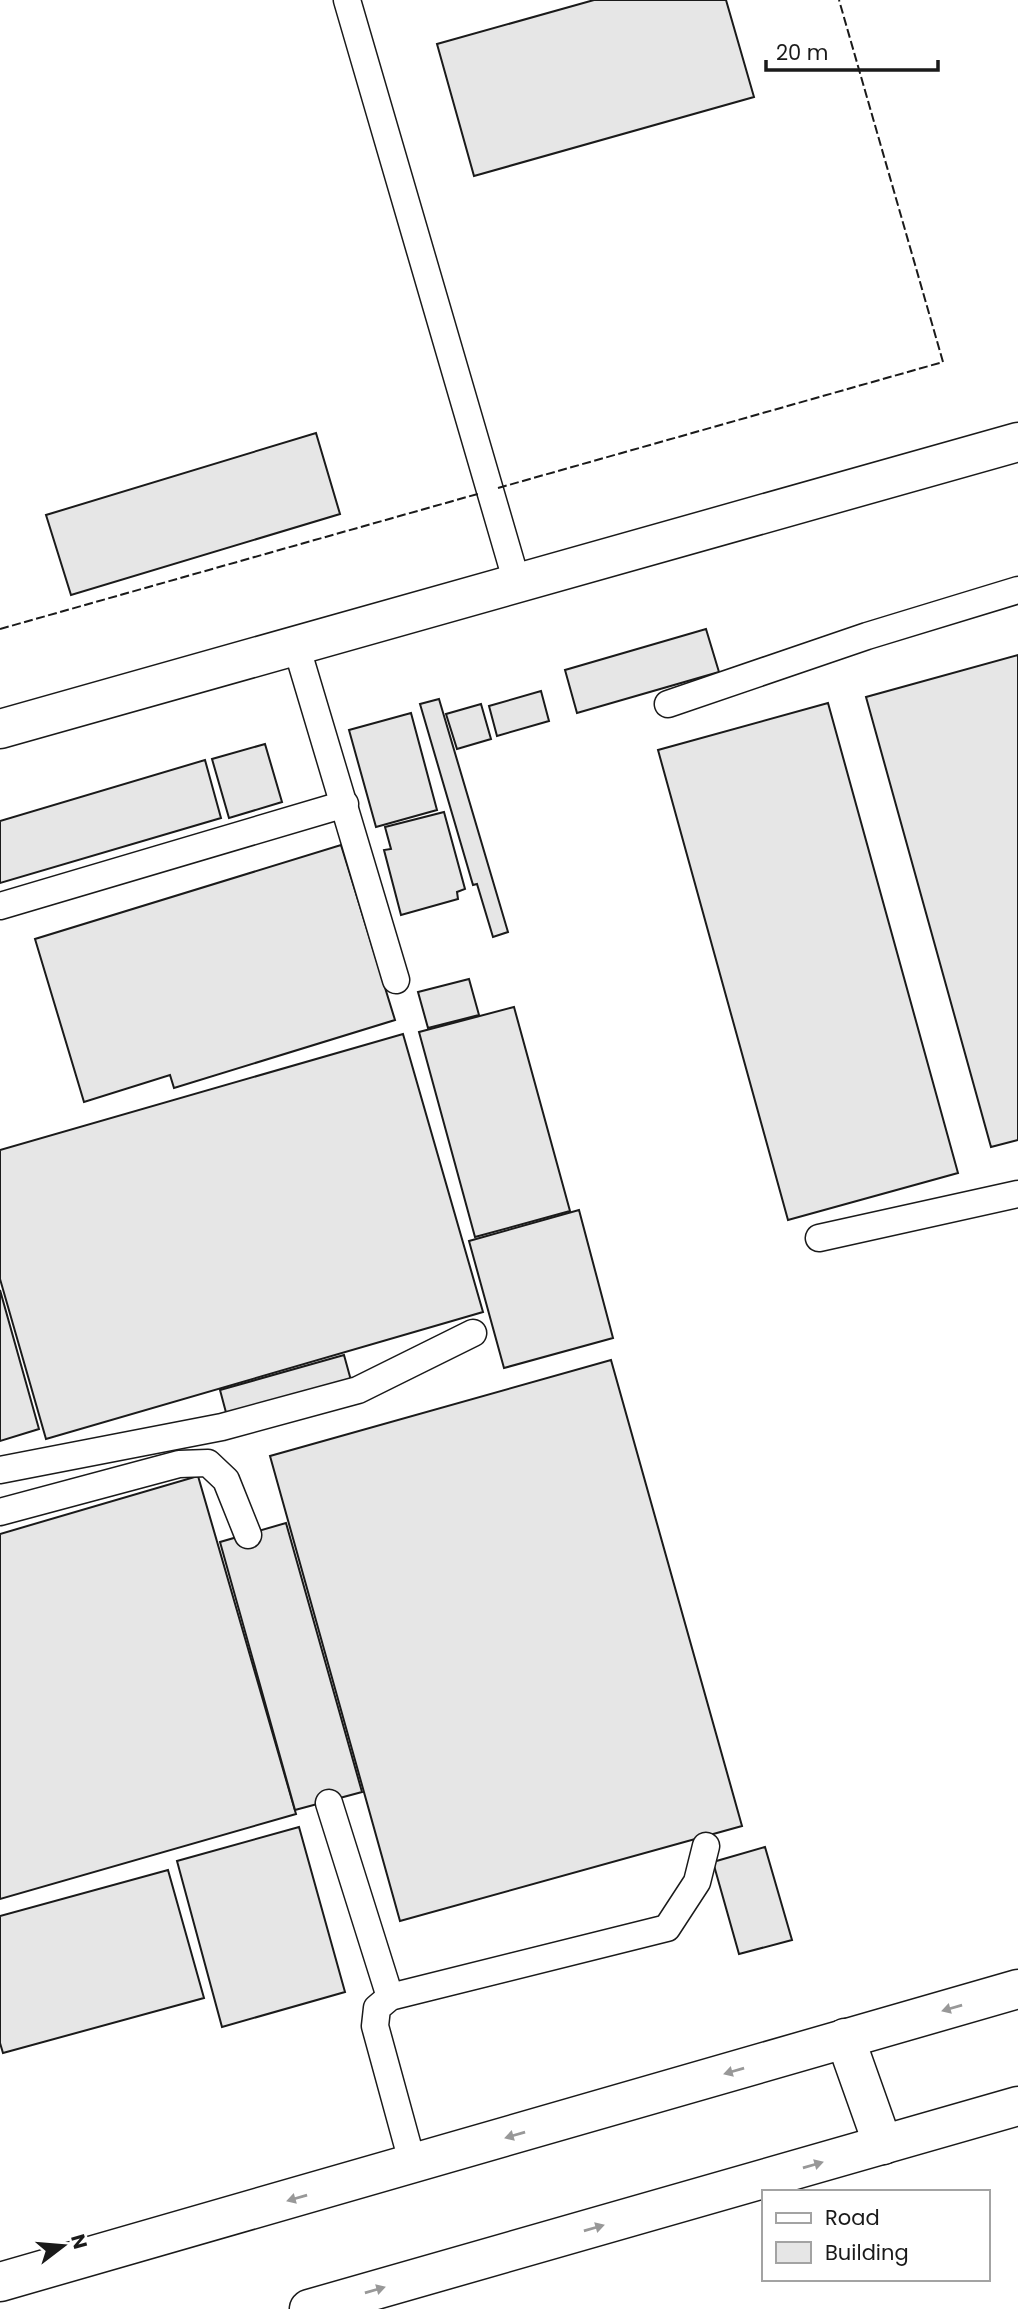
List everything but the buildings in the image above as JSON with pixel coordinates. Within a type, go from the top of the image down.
[{"type":"main road","points":[[0,729],[1018,442]]},
{"type":"main road","points":[[0,2282],[1018,1989]]},
{"type":"main road","points":[[845,2038],[883,2145]]},
{"type":"main road","points":[[310,2309],[1018,2106]]},
{"type":"lane","points":[[346,0],[517,583]]},
{"type":"lane","points":[[668,704],[867,635],[1018,590]]},
{"type":"lane","points":[[296,645],[396,980]]},
{"type":"lane","points":[[0,906],[345,804]]},
{"type":"lane","points":[[819,1238],[1018,1194]]},
{"type":"lane","points":[[0,1470],[222,1427],[358,1390],[473,1333]]},
{"type":"lane","points":[[0,1512],[179,1464],[208,1463],[226,1480],[248,1535]]},
{"type":"lane","points":[[329,1803],[390,1997]]},
{"type":"lane","points":[[413,2165],[375,2026],[377,2008],[390,1997],[667,1928],[697,1882],[706,1846]]},
{"type":"fence","points":[[498,488],[943,362],[839,0]]},
{"type":"fence","points":[[0,629],[481,493]]}]
